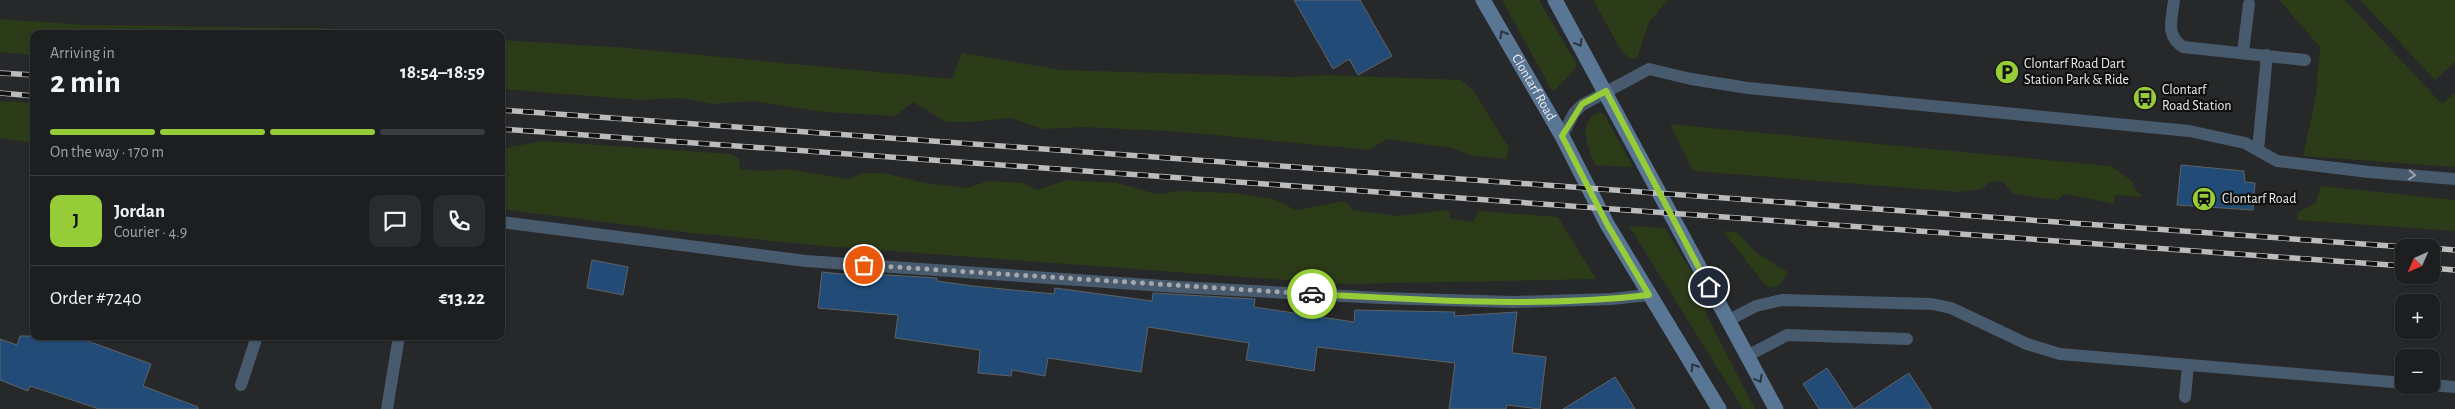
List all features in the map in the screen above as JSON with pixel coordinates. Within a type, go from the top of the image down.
[{"type":"main road","name":"Clontarf Road","points":[[1483,0],[1562,136],[1607,224],[1719,409]]},
{"type":"main road","points":[[1555,0],[1606,91],[1776,409]]},
{"type":"lane","points":[[2174,0],[2171,34],[2176,42],[2183,47],[2305,60]]},
{"type":"lane","points":[[2243,52],[2249,4]]},
{"type":"lane","points":[[2258,150],[2267,55]]},
{"type":"lane","points":[[1562,136],[1582,104],[1649,69],[1691,79],[1748,88],[2189,131],[2245,143],[2277,161],[2369,172],[2455,179]]},
{"type":"lane","points":[[505,223],[806,261],[1178,287],[1381,298],[1513,302],[1611,299],[1649,295]]},
{"type":"lane","points":[[1728,321],[1756,306],[1782,300],[1932,304],[1951,308],[2027,344],[2060,354],[2395,382]]},
{"type":"lane","points":[[1747,356],[1786,336],[1907,339]]},
{"type":"lane","points":[[241,385],[256,340]]},
{"type":"lane","points":[[387,409],[398,340]]},
{"type":"lane","points":[[2184,397],[2188,365]]},
{"type":"lane","points":[[2440,386],[2455,387]]},
{"type":"green space","points":[[1502,0],[1539,0],[1576,63],[1576,68],[1555,90],[1551,89]]},
{"type":"green space","points":[[1593,0],[1668,0],[1649,22],[1637,58],[1630,59],[1622,52]]},
{"type":"green space","points":[[2279,0],[2345,0],[2442,104],[2455,93],[2455,167],[2303,156],[2316,96],[2320,47]]},
{"type":"green space","points":[[2360,0],[2455,0],[2455,62],[2435,80]]},
{"type":"green space","points":[[0,19],[85,25],[350,30],[30,30],[30,55],[0,52]]},
{"type":"green space","points":[[505,40],[616,47],[952,79],[962,53],[1061,70],[1293,77],[1326,75],[1461,80],[1473,90],[1509,148],[1506,159],[1469,155],[1452,148],[1386,139],[1370,150],[1182,132],[1085,127],[1043,129],[1011,118],[973,122],[946,122],[913,102],[895,116],[824,112],[753,101],[712,104],[683,98],[639,100],[505,89]]},
{"type":"green space","points":[[0,101],[30,103],[30,142],[0,138]]},
{"type":"green space","points":[[1600,112],[1605,116],[1633,167],[1595,165],[1587,143],[1586,128],[1593,116]]},
{"type":"green space","points":[[1670,124],[2111,166],[2133,182],[2133,187],[2143,197],[2115,195],[2114,204],[2065,194],[2057,200],[2014,194],[2003,182],[1991,181],[1982,189],[1959,192],[1693,171]]},
{"type":"green space","points":[[541,141],[732,154],[739,159],[740,169],[765,171],[788,169],[849,179],[862,173],[883,173],[926,183],[967,188],[988,181],[1023,183],[1037,190],[1067,180],[1117,183],[1157,194],[1180,191],[1236,193],[1273,199],[1296,210],[1345,201],[1353,210],[1398,216],[1448,210],[1451,219],[1473,222],[1479,211],[1558,217],[1596,279],[1349,284],[823,246],[683,232],[505,210],[505,148]]},
{"type":"green space","points":[[2321,186],[2455,200],[2455,231],[2297,220],[2297,213],[2316,202]]},
{"type":"green space","points":[[1629,226],[1665,228],[1692,273],[1709,320],[1755,409],[1743,409]]},
{"type":"green space","points":[[1723,231],[1737,232],[1755,252],[1788,272],[1779,286],[1772,288],[1765,285]]},
{"type":"building","points":[[1294,0],[1360,0],[1392,56],[1358,75],[1349,59],[1333,69]]},
{"type":"building","points":[[2181,165],[2244,171],[2245,182],[2255,183],[2253,210],[2177,205]]},
{"type":"building","points":[[592,260],[628,267],[623,295],[587,288]]},
{"type":"building","points":[[822,272],[870,277],[871,274],[937,278],[937,281],[973,286],[1054,294],[1055,288],[1152,301],[1153,293],[1255,299],[1254,307],[1354,322],[1355,310],[1455,312],[1454,316],[1517,312],[1512,353],[1546,357],[1540,409],[1507,405],[1506,409],[1449,409],[1455,363],[1317,347],[1314,371],[1246,360],[1249,343],[1148,327],[1141,372],[1048,358],[1045,376],[1012,370],[1011,376],[978,373],[980,350],[895,338],[898,315],[818,308]]},
{"type":"building","points":[[20,336],[30,336],[30,340],[85,340],[151,364],[143,386],[198,407],[198,409],[99,409],[30,386],[28,391],[0,380],[0,339],[17,345]]},
{"type":"building","points":[[1827,368],[1854,409],[1819,409],[1803,384]]},
{"type":"building","points":[[1909,373],[1932,409],[1854,409],[1895,382]]},
{"type":"building","points":[[1615,377],[1635,409],[1563,409]]},
{"type":"railway","points":[[0,73],[30,75]]},
{"type":"railway","points":[[0,93],[30,96]]},
{"type":"railway","points":[[505,110],[2395,246]]},
{"type":"railway","points":[[505,129],[2395,265]]},
{"type":"railway","points":[[2440,249],[2455,250]]},
{"type":"railway","points":[[2440,269],[2455,270]]},
{"type":"way so far","points":[[864,265],[1178,287],[1312,294]]},
{"type":"place","name":"Clontarf Road Dart Station Park & Ride","points":[[2007,72]]},
{"type":"place","name":"Clontarf Road Station","points":[[2145,98]]},
{"type":"place","name":"Clontarf Road","points":[[2204,199]]},
{"type":"route","points":[[1312,294],[1513,302],[1611,299],[1649,295],[1607,224],[1562,136],[1574,113],[1582,104],[1606,91],[1709,287]]}]
